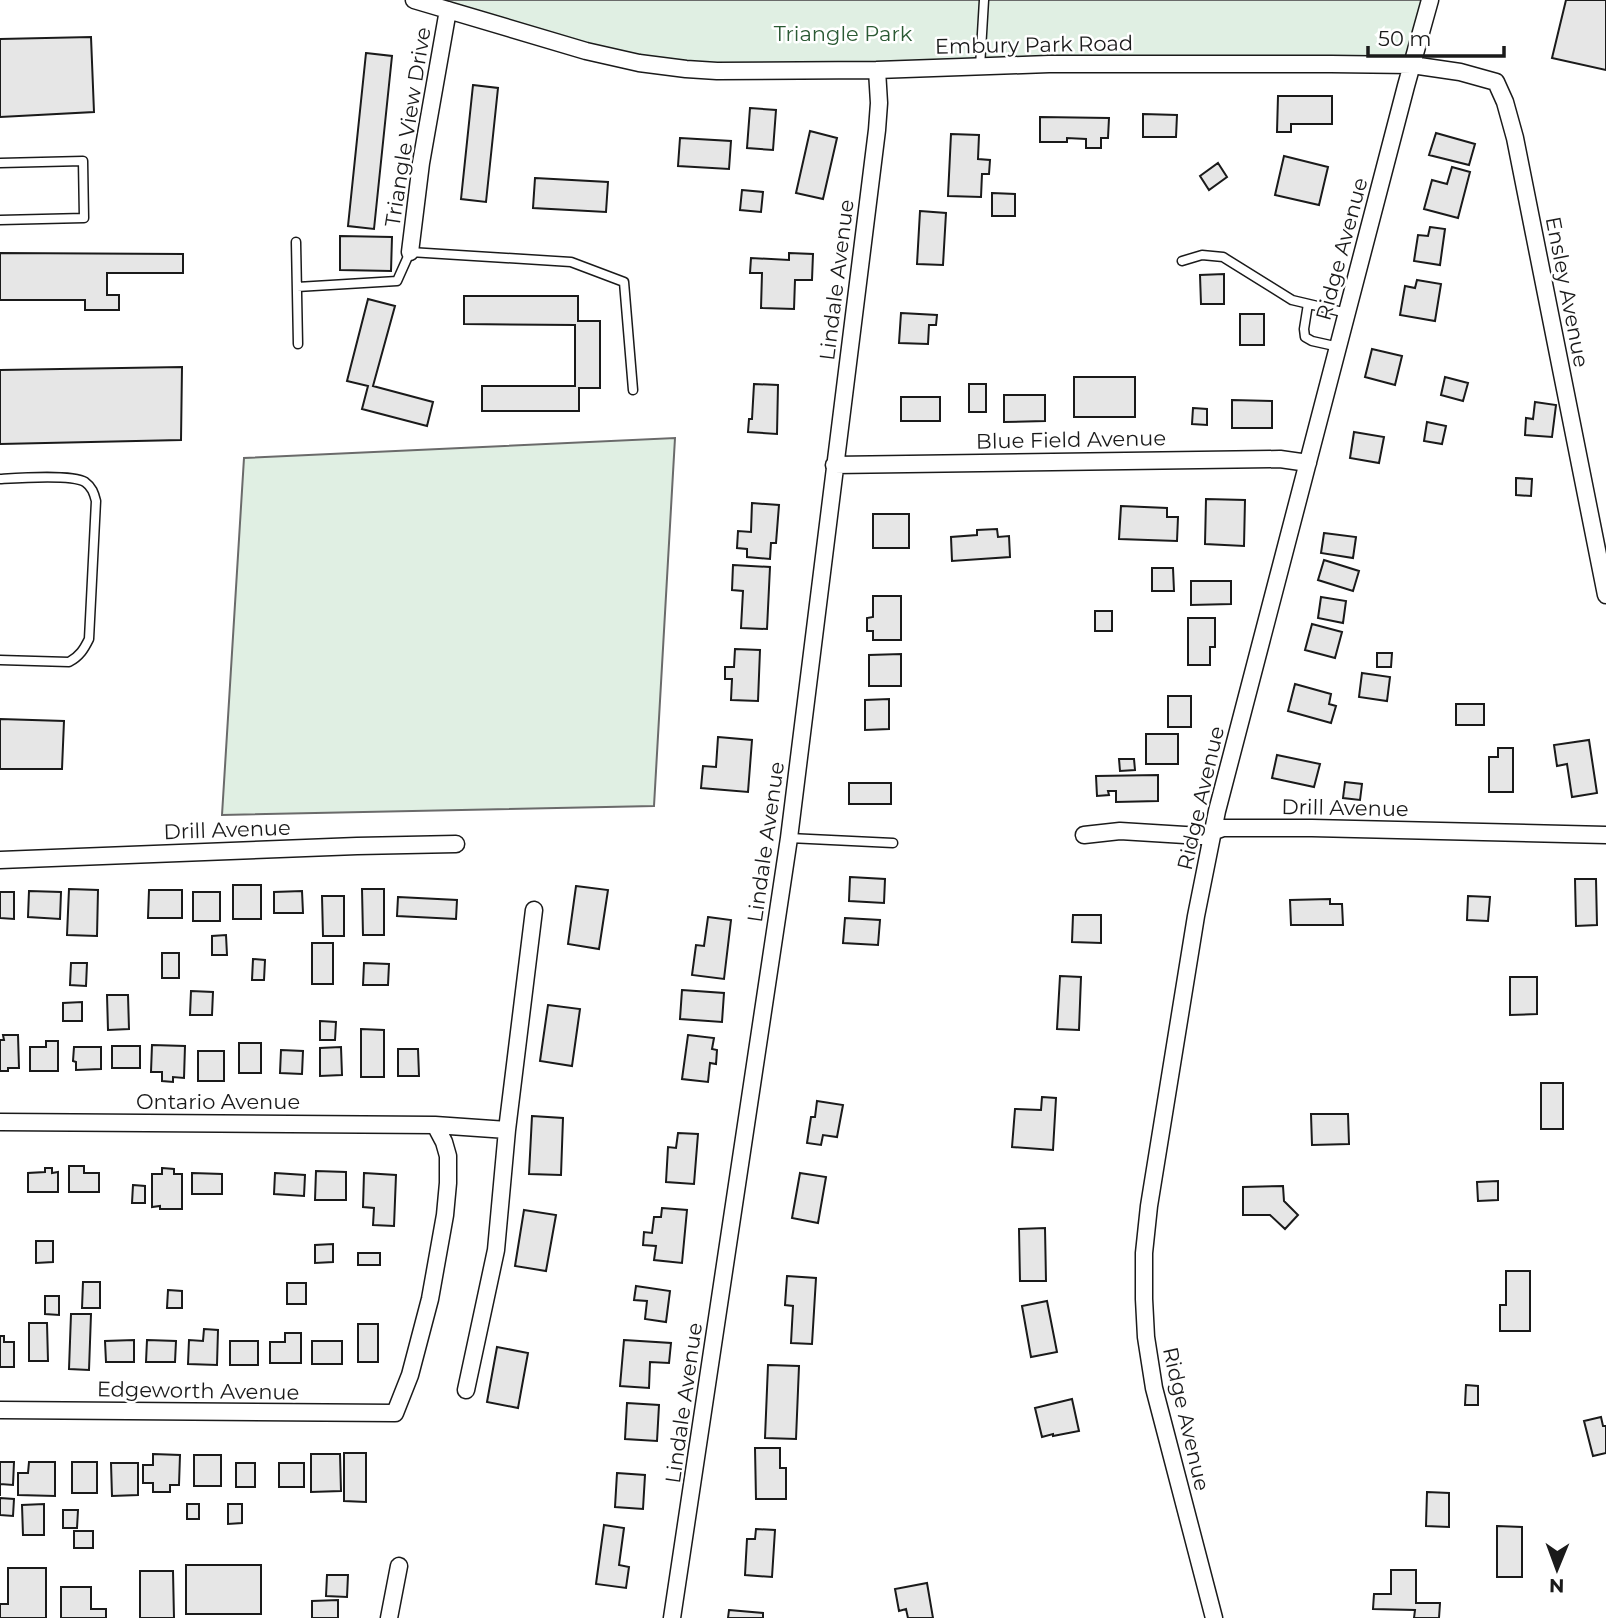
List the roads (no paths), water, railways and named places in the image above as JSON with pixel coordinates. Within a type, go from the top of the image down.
[{"type":"street","name":"Ridge Avenue","points":[[1214,1618],[1154,1388],[1146,1337],[1144,1299],[1144,1253],[1149,1206],[1196,916],[1213,832],[1430,0]]},
{"type":"street","name":"Embury Park Road","points":[[423,1],[586,51],[639,63],[717,71],[1172,63],[1412,65]]},
{"type":"street","name":"Triangle View Drive","points":[[410,251],[421,163],[448,10]]},
{"type":"street","name":"Ensley Avenue","points":[[1412,65],[1460,72],[1496,82],[1505,102],[1531,216],[1606,596]]},
{"type":"street","name":"Lindale Avenue","points":[[672,1618],[789,838],[877,130],[877,70]]},
{"type":"street","name":"Blue Field Avenue","points":[[834,465],[1280,458],[1308,463]]},
{"type":"street","name":"Drill Avenue","points":[[1084,835],[1119,831],[1201,836],[1223,828],[1312,828],[1606,835]]},
{"type":"street","name":"Drill Avenue","points":[[0,860],[456,844]]},
{"type":"street","points":[[466,1390],[496,1250],[507,1130],[534,909]]},
{"type":"street","name":"Ontario Avenue","points":[[0,1122],[435,1125],[507,1130]]},
{"type":"street","name":"Edgeworth Avenue","points":[[0,1410],[395,1413],[410,1375],[430,1299],[445,1215],[448,1156],[435,1125]]},
{"type":"street","points":[[389,1618],[399,1566]]},
{"type":"lane","points":[[980,66],[984,0]]},
{"type":"lane","points":[[0,163],[83,161],[84,218],[0,220]]},
{"type":"lane","points":[[296,242],[298,344]]},
{"type":"lane","points":[[298,287],[397,281],[410,251],[571,262],[624,282],[633,390]]},
{"type":"lane","points":[[1182,261],[1202,255],[1223,257],[1292,300],[1347,313]]},
{"type":"lane","points":[[1308,304],[1305,337],[1339,347]]},
{"type":"lane","points":[[0,479],[83,480],[93,489],[96,500],[89,639],[84,649],[79,657],[69,662],[0,660]]},
{"type":"lane","points":[[789,838],[893,844]]},
{"type":"park label","name":"Triangle Park","points":[[843,34]]}]
